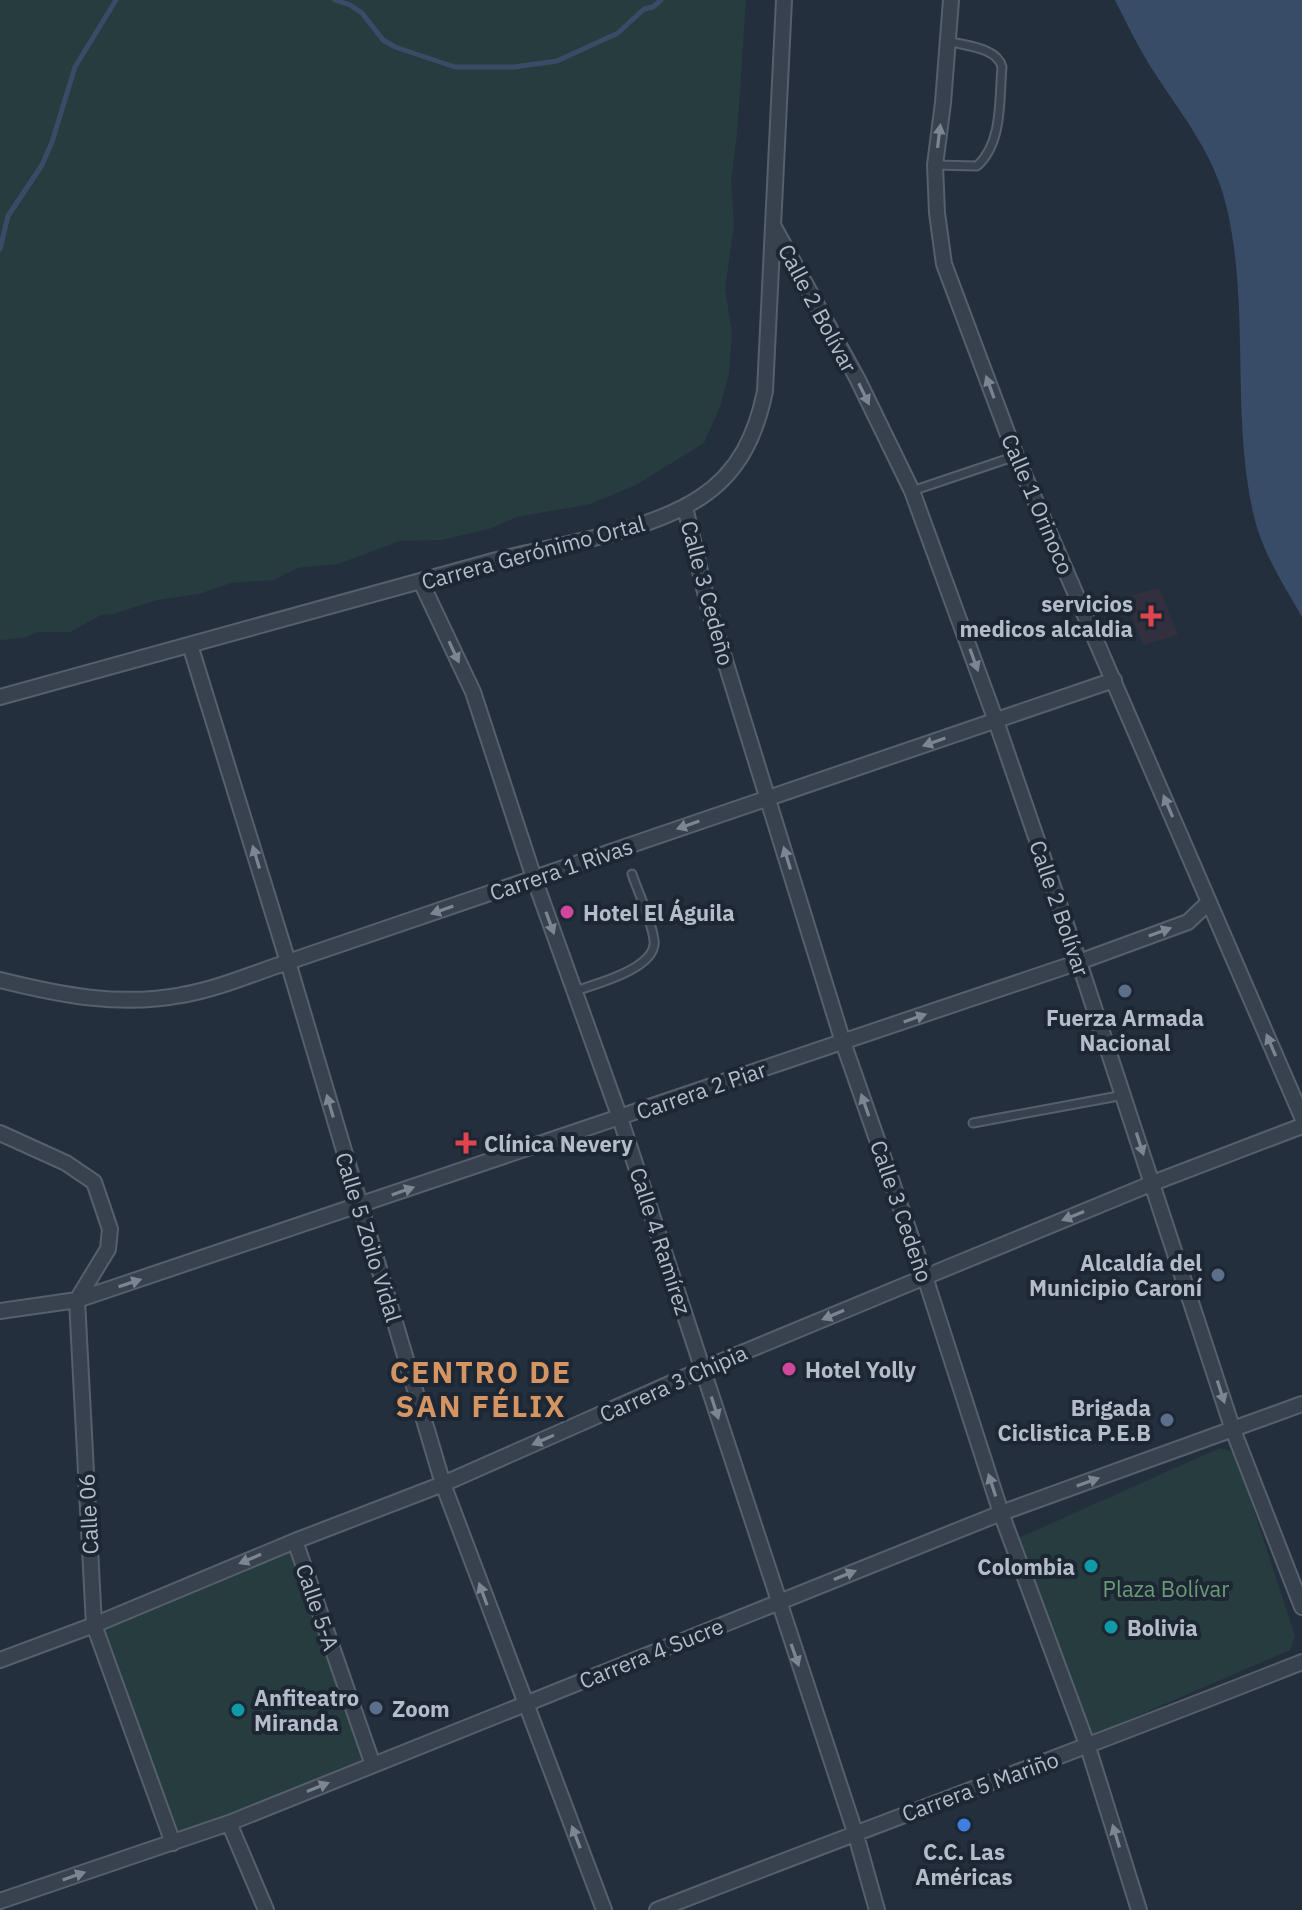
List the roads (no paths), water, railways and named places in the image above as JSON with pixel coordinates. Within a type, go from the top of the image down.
[{"type":"street","name":"Carrera Gerónimo Ortal","points":[[0,697],[657,520],[685,507],[715,487],[748,445],[760,413],[768,352],[784,0]]},
{"type":"street","name":"Calle 1 Orinoco","points":[[951,0],[935,165],[944,264],[1016,456],[1302,1117]]},
{"type":"street","name":"Calle 2 Bolívar","points":[[774,227],[857,378],[912,491],[1079,962],[1233,1430],[1302,1607]]},
{"type":"street","name":"Calle 3 Cedeño","points":[[685,507],[709,609],[843,1042],[925,1277],[1001,1513],[1088,1747],[1139,1910]]},
{"type":"street","name":"Calle 4 Ramírez","points":[[421,582],[473,692],[534,878],[620,1118],[855,1832],[877,1910]]},
{"type":"street","name":"Calle 5 Zoilo Vidal","points":[[190,645],[443,1484],[604,1910]]},
{"type":"street","name":"Carrera 1 Rivas","points":[[0,980],[111,1001],[183,995],[1114,680]]},
{"type":"street","name":"Carrera 2 Piar","points":[[0,1311],[77,1300],[620,1118],[1079,962],[1188,922],[1209,902]]},
{"type":"street","name":"Carrera 3 Chipia","points":[[0,1660],[443,1484],[703,1369],[1153,1183],[1302,1126]]},
{"type":"street","points":[[0,1133],[66,1163],[94,1182],[110,1229],[108,1249],[77,1300]]},
{"type":"street","name":"Calle 06","points":[[77,1300],[94,1625],[173,1843]]},
{"type":"street","name":"Carrera 4 Sucre","points":[[0,1901],[229,1823],[1001,1513],[1302,1404]]},
{"type":"street","name":"Calle 5-A","points":[[295,1541],[373,1765]]},
{"type":"street","name":"Carrera 5 Mariño","points":[[657,1910],[855,1832],[1088,1747],[1302,1662]]},
{"type":"street","points":[[229,1823],[266,1910]]},
{"type":"lane","points":[[935,165],[977,166],[987,158],[994,142],[998,112],[1000,60],[994,54],[948,41]]},
{"type":"lane","points":[[912,491],[1016,456]]},
{"type":"lane","points":[[575,991],[641,965],[650,957],[655,942],[632,874]]},
{"type":"lane","points":[[973,1123],[1124,1095]]},
{"type":"water","points":[[1115,0],[1302,0],[1302,617],[1267,553],[1253,512],[1243,437],[1238,284],[1234,246],[1222,190],[1198,139],[1145,57]]},
{"type":"waterway","points":[[0,249],[8,216],[42,165],[52,142],[75,67],[116,0]]},
{"type":"waterway","points":[[335,0],[362,13],[383,40],[395,47],[455,67],[514,67],[557,61],[618,33],[644,9],[653,7],[661,0]]},
{"type":"place","name":"servicios medicos alcaldia","points":[[1151,616]]},
{"type":"place","name":"Hotel El Águila","points":[[567,912]]},
{"type":"place","name":"Fuerza Armada Nacional","points":[[1125,991]]},
{"type":"place","name":"Clínica Nevery","points":[[466,1143]]},
{"type":"place","name":"Alcaldía del Municipio Caroní","points":[[1218,1275]]},
{"type":"place","name":"Hotel Yolly","points":[[789,1369]]},
{"type":"place","name":"Brigada Ciclistica P.E.B","points":[[1167,1420]]},
{"type":"place","name":"Colombia","points":[[1091,1566]]},
{"type":"place","name":"Bolivia","points":[[1111,1627]]},
{"type":"place","name":"Zoom","points":[[376,1708]]},
{"type":"place","name":"Anfiteatro Miranda","points":[[238,1710]]},
{"type":"place","name":"C.C. Las Américas","points":[[964,1825]]},
{"type":"district","name":"CENTRO DE SAN FÉLIX","points":[[481,1388]]},
{"type":"park label","name":"Plaza Bolívar","points":[[1166,1588]]}]
